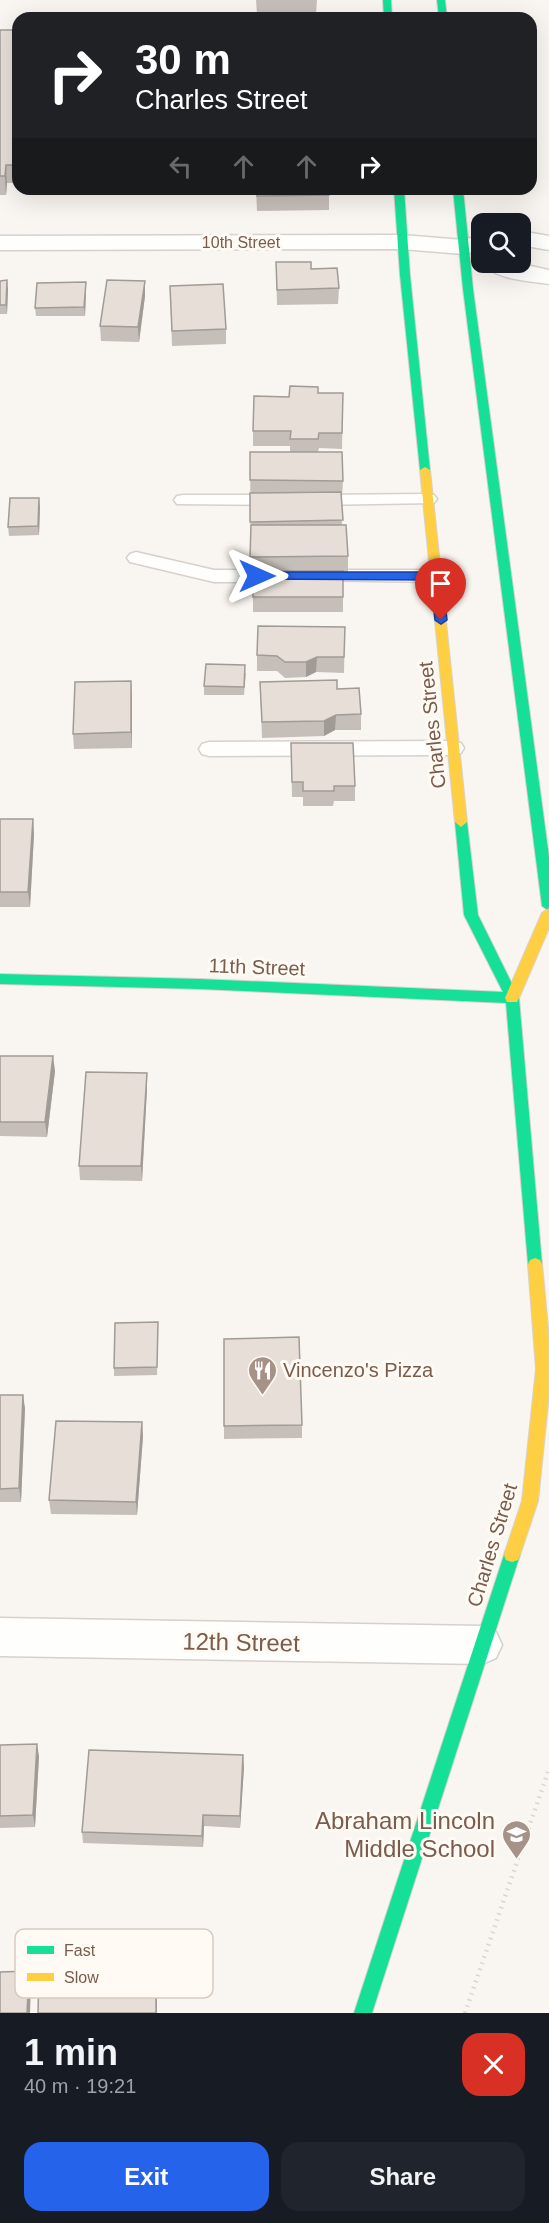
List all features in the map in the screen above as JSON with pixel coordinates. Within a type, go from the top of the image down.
[{"type":"main road","name":"Charles Street","points":[[363,2013],[530,1501],[544,1369],[512,998],[471,915],[402,242],[399,195]]},
{"type":"main road","points":[[460,195],[471,232]]},
{"type":"main road","points":[[479,273],[542,805],[549,906]]},
{"type":"main road","name":"Charles Street","points":[[512,998],[549,913]]},
{"type":"main road","name":"11th Street","points":[[0,979],[199,984],[512,998]]},
{"type":"street","points":[[531,240],[549,243]]},
{"type":"street","name":"10th Street","points":[[0,243],[402,242],[471,248]]},
{"type":"street","points":[[528,273],[549,277]]},
{"type":"street","name":"12th Street","points":[[0,1637],[482,1645]]},
{"type":"lane","points":[[183,500],[428,499]]},
{"type":"lane","points":[[136,558],[214,576],[436,576]]},
{"type":"lane","points":[[209,749],[454,748]]},
{"type":"path","points":[[465,2013],[549,1769]]},
{"type":"building","points":[[0,30],[12,30],[12,165],[6,165],[5,176],[0,176]]},
{"type":"building","points":[[257,195],[329,195],[257,196]]},
{"type":"building","points":[[276,262],[311,262],[311,269],[337,268],[339,288],[277,290]]},
{"type":"building","points":[[7,280],[6,305],[0,305],[0,281]]},
{"type":"building","points":[[107,280],[145,281],[138,327],[100,326]]},
{"type":"building","points":[[86,282],[84,307],[35,308],[37,283]]},
{"type":"building","points":[[223,284],[226,329],[172,331],[170,286]]},
{"type":"building","points":[[290,386],[318,387],[318,393],[343,393],[342,433],[319,433],[318,439],[290,439],[291,431],[253,431],[254,396],[289,397]]},
{"type":"building","points":[[250,452],[342,452],[343,481],[250,480]]},
{"type":"building","points":[[341,492],[343,520],[250,522],[250,493]]},
{"type":"building","points":[[10,498],[39,498],[38,526],[8,527]]},
{"type":"building","points":[[251,525],[346,525],[348,556],[250,557]]},
{"type":"building","points":[[254,571],[343,571],[343,597],[253,597]]},
{"type":"building","points":[[258,626],[345,627],[344,657],[317,657],[306,662],[285,662],[277,656],[257,655]]},
{"type":"building","points":[[206,664],[245,665],[244,687],[204,686]]},
{"type":"building","points":[[337,680],[337,689],[359,688],[361,714],[336,715],[324,721],[262,722],[260,682]]},
{"type":"building","points":[[131,681],[131,732],[73,734],[75,682]]},
{"type":"building","points":[[291,743],[353,743],[355,786],[334,786],[334,791],[303,791],[303,782],[292,782]]},
{"type":"building","points":[[0,819],[33,819],[28,892],[0,892]]},
{"type":"building","points":[[0,1056],[53,1056],[45,1122],[0,1122]]},
{"type":"building","points":[[86,1072],[147,1073],[141,1166],[79,1166]]},
{"type":"building","points":[[158,1322],[157,1367],[114,1368],[115,1323]]},
{"type":"building","name":"Vincenzo's Pizza","points":[[299,1337],[302,1425],[224,1426],[224,1339]]},
{"type":"building","points":[[0,1395],[23,1395],[19,1488],[0,1489]]},
{"type":"building","points":[[56,1421],[142,1422],[136,1502],[49,1500]]},
{"type":"building","points":[[37,1744],[33,1815],[0,1816],[0,1745]]},
{"type":"building","points":[[89,1750],[243,1755],[240,1816],[203,1815],[202,1836],[82,1832]]},
{"type":"building","points":[[15,1971],[15,1998],[28,1998],[27,2013],[0,2013],[0,1972]]},
{"type":"building","points":[[38,1998],[156,1998],[156,2013],[38,2013]]},
{"type":"traffic: fast","points":[[387,0],[388,12]]},
{"type":"traffic: fast","points":[[441,0],[442,12]]},
{"type":"traffic: fast","points":[[399,195],[405,275],[425,470]]},
{"type":"traffic: fast","points":[[459,195],[468,289],[549,906]]},
{"type":"traffic: fast","points":[[461,822],[471,915],[512,998],[535,1264]]},
{"type":"traffic: fast","points":[[0,979],[199,984],[512,998]]},
{"type":"traffic: fast","points":[[363,2013],[512,1555]]},
{"type":"traffic: slow","points":[[425,470],[461,822]]},
{"type":"traffic: slow","points":[[512,998],[549,913]]},
{"type":"traffic: slow","points":[[512,1555],[530,1501],[544,1369],[535,1264]]},
{"type":"place","name":"Vincenzo's Pizza","points":[[262,1396]]},
{"type":"place","name":"Abraham Lincoln Middle School","points":[[516,1860]]},
{"type":"route","points":[[257,576],[436,576],[441,620]]}]
